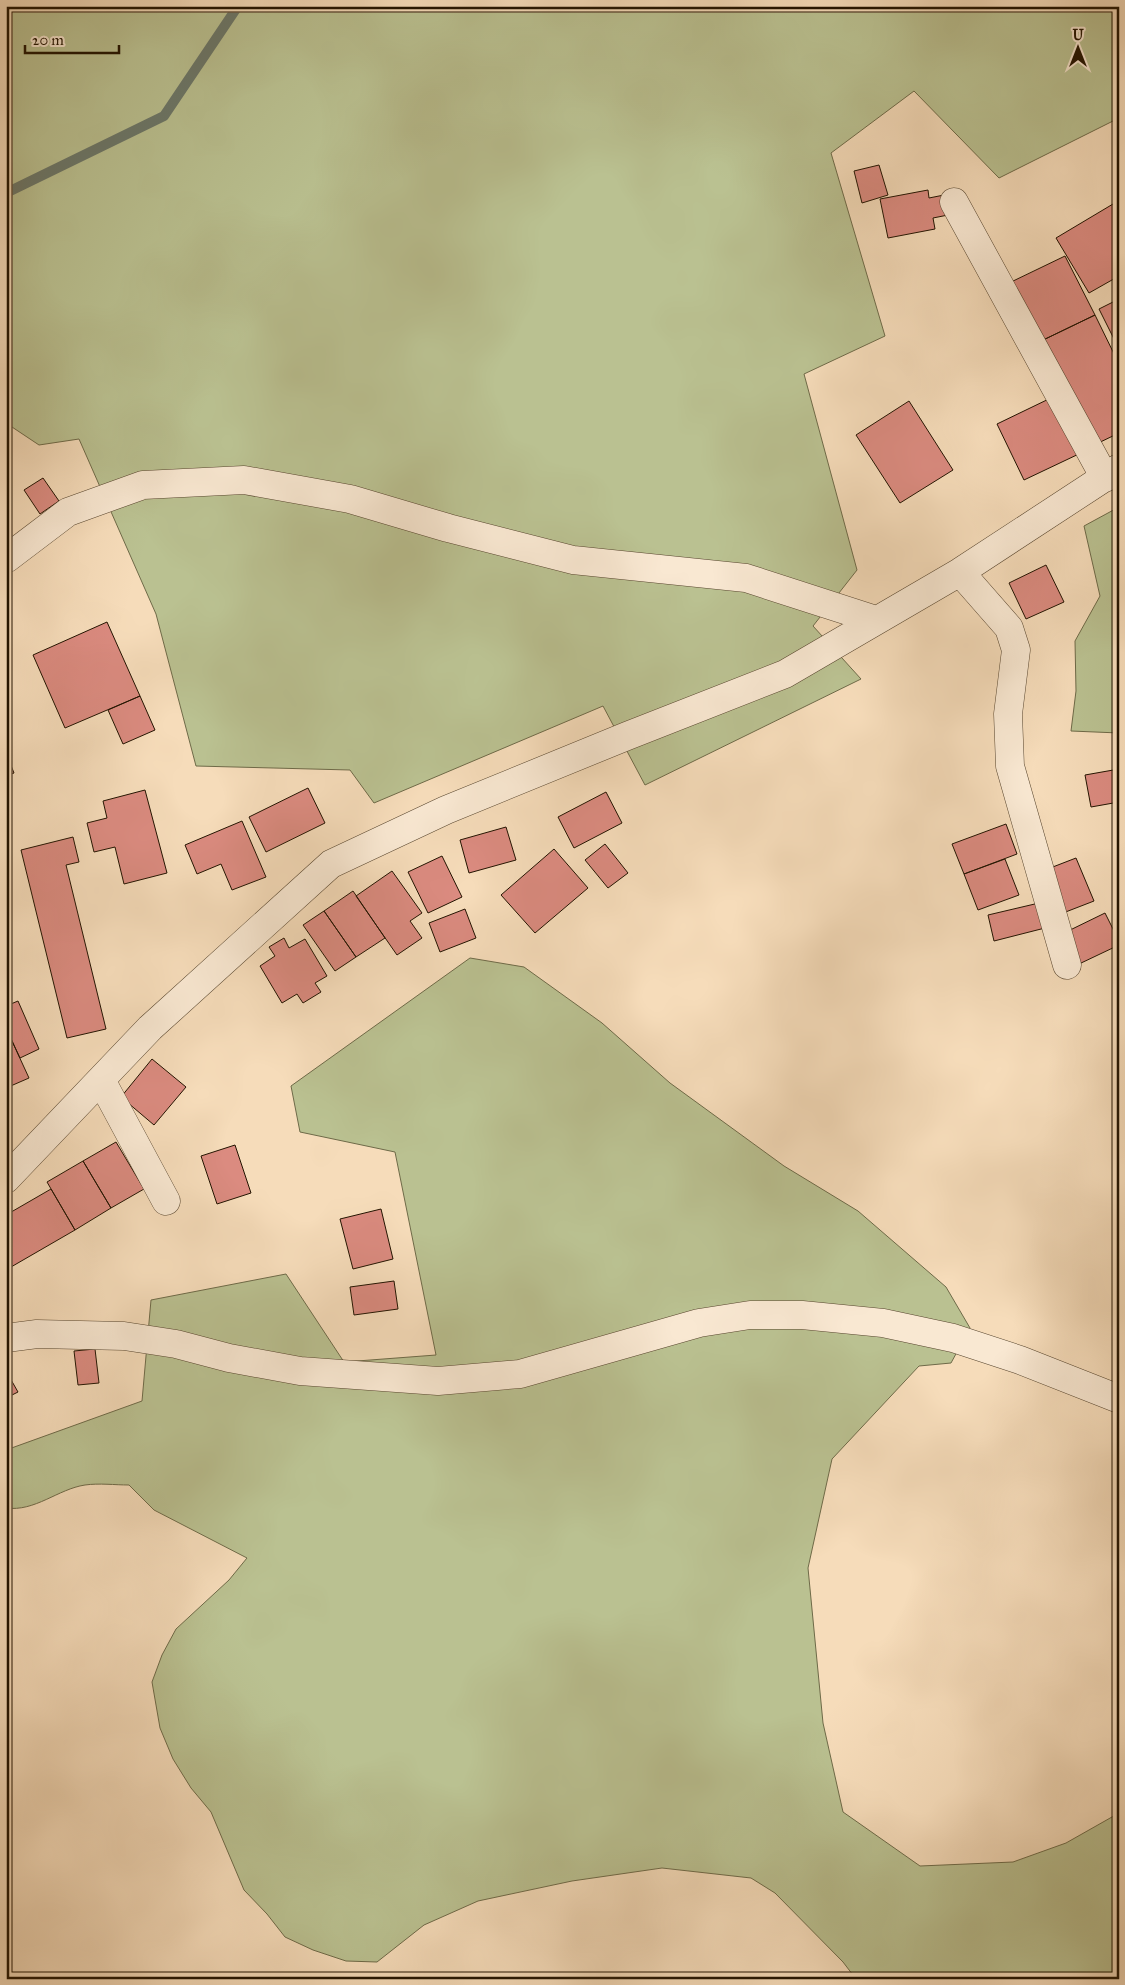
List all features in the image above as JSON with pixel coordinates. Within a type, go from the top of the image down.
[{"type":"street","points":[[6,1179],[150,1028],[332,864],[446,810],[785,674],[960,572],[1112,473],[954,202]]},
{"type":"street","points":[[6,560],[68,512],[143,485],[244,480],[350,499],[448,528],[573,560],[746,578],[876,620]]},
{"type":"street","points":[[960,572],[1009,628],[1016,650],[1008,714],[1010,766],[1067,965]]},
{"type":"street","points":[[101,1080],[166,1201]]},
{"type":"street","points":[[6,1338],[37,1334],[124,1336],[176,1344],[229,1358],[300,1372],[438,1381],[520,1374],[699,1323],[750,1315],[802,1315],[883,1323],[953,1338],[1020,1360],[1119,1399]]},
{"type":"green space","points":[[6,6],[1119,6],[1119,118],[999,178],[914,91],[831,153],[885,336],[804,374],[857,570],[813,626],[861,679],[645,785],[603,706],[374,803],[350,770],[196,766],[156,614],[79,439],[39,445],[6,423]]},
{"type":"green space","points":[[1119,507],[1119,733],[1071,731],[1076,691],[1075,641],[1100,596],[1084,526]]},
{"type":"green space","points":[[470,958],[524,967],[602,1023],[670,1083],[784,1166],[858,1211],[946,1287],[970,1328],[951,1363],[919,1366],[832,1459],[808,1568],[823,1723],[843,1812],[920,1866],[1013,1862],[1066,1843],[1119,1813],[1119,1979],[856,1979],[843,1962],[775,1893],[751,1878],[662,1868],[572,1881],[478,1901],[424,1925],[377,1962],[346,1961],[313,1950],[285,1937],[267,1914],[244,1890],[211,1812],[191,1788],[173,1759],[160,1728],[152,1682],[162,1655],[176,1629],[229,1580],[247,1558],[154,1510],[129,1485],[85,1485],[75,1487],[27,1507],[6,1508],[6,1450],[142,1401],[151,1300],[286,1274],[344,1362],[436,1355],[395,1152],[300,1132],[291,1086]]},
{"type":"building","points":[[879,165],[888,195],[862,203],[854,171]]},
{"type":"building","points":[[928,190],[929,198],[944,195],[948,215],[933,218],[935,229],[888,238],[880,199]]},
{"type":"building","points":[[1113,204],[1119,214],[1119,276],[1089,293],[1056,238]]},
{"type":"building","points":[[1065,256],[1095,315],[1039,342],[1009,283]]},
{"type":"building","points":[[1119,299],[1119,349],[1099,309]]},
{"type":"building","points":[[1095,315],[1119,364],[1119,433],[1090,447],[1039,342]]},
{"type":"building","points":[[1055,396],[1083,452],[1024,480],[997,424]]},
{"type":"building","points":[[909,401],[953,470],[900,503],[856,435]]},
{"type":"building","points":[[43,478],[59,501],[40,514],[24,490]]},
{"type":"building","points":[[1046,565],[1064,602],[1026,619],[1009,583]]},
{"type":"building","points":[[107,622],[140,696],[65,728],[33,655]]},
{"type":"building","points":[[140,696],[155,730],[123,744],[108,710]]},
{"type":"building","points":[[6,753],[14,773],[6,776]]},
{"type":"building","points":[[1119,769],[1119,802],[1091,807],[1085,775]]},
{"type":"building","points":[[308,788],[325,823],[266,852],[249,817]]},
{"type":"building","points":[[145,790],[167,873],[124,884],[115,847],[94,852],[87,823],[107,818],[103,801]]},
{"type":"building","points":[[606,792],[622,823],[574,848],[558,817]]},
{"type":"building","points":[[242,821],[266,877],[232,890],[221,864],[197,874],[185,845]]},
{"type":"building","points":[[1006,824],[1017,854],[964,874],[952,844]]},
{"type":"building","points":[[506,827],[516,860],[469,873],[460,840]]},
{"type":"building","points":[[73,837],[79,862],[66,865],[106,1029],[67,1038],[21,850]]},
{"type":"building","points":[[605,844],[628,873],[608,888],[585,860]]},
{"type":"building","points":[[554,849],[588,888],[535,933],[501,895]]},
{"type":"building","points":[[442,856],[462,897],[428,913],[408,872]]},
{"type":"building","points":[[1076,858],[1094,901],[1063,913],[1045,870]]},
{"type":"building","points":[[1005,859],[1019,895],[978,910],[964,874]]},
{"type":"building","points":[[392,871],[422,913],[410,921],[422,938],[397,955],[356,896]]},
{"type":"building","points":[[353,891],[385,938],[356,957],[324,911]]},
{"type":"building","points":[[1039,903],[1045,928],[994,941],[988,915]]},
{"type":"building","points":[[465,909],[476,938],[440,952],[429,923]]},
{"type":"building","points":[[324,911],[356,957],[335,971],[303,925]]},
{"type":"building","points":[[1105,913],[1119,941],[1119,945],[1079,964],[1064,933]]},
{"type":"building","points":[[284,938],[289,948],[305,939],[327,976],[315,983],[321,992],[303,1003],[297,994],[282,1003],[260,966],[275,956],[269,947]]},
{"type":"building","points":[[18,1001],[39,1049],[20,1058],[6,1028],[6,1006]]},
{"type":"building","points":[[6,1028],[29,1078],[6,1088]]},
{"type":"building","points":[[152,1059],[186,1087],[154,1125],[121,1097]]},
{"type":"building","points":[[116,1142],[144,1189],[111,1208],[83,1161]]},
{"type":"building","points":[[235,1145],[251,1193],[217,1204],[201,1156]]},
{"type":"building","points":[[83,1161],[111,1208],[75,1230],[47,1182]]},
{"type":"building","points":[[51,1189],[75,1230],[11,1267],[6,1258],[6,1215]]},
{"type":"building","points":[[381,1209],[393,1259],[353,1269],[340,1219]]},
{"type":"building","points":[[394,1281],[398,1309],[354,1315],[350,1287]]},
{"type":"building","points":[[95,1349],[99,1383],[78,1385],[74,1351]]},
{"type":"building","points":[[6,1371],[18,1392],[6,1398]]},
{"type":"waterway","points":[[6,193],[164,116],[238,6]]}]
